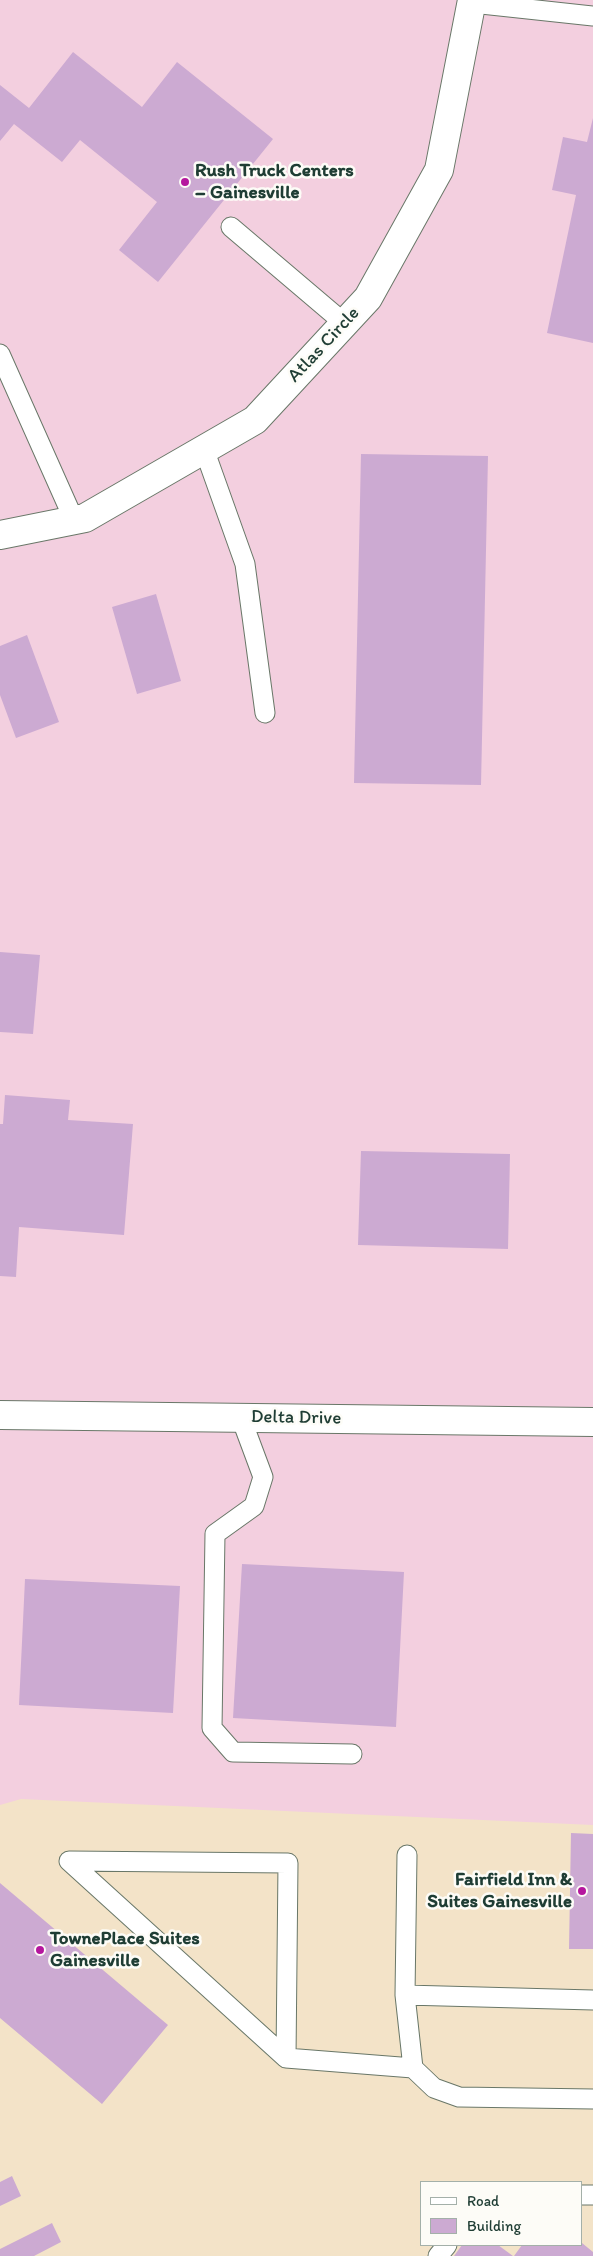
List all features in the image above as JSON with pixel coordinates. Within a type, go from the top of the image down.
[{"type":"street","name":"Atlas Circle","points":[[0,535],[85,518],[255,420],[368,298],[439,170],[472,2]]},
{"type":"street","name":"Delta Drive","points":[[0,1415],[593,1422]]},
{"type":"lane","points":[[472,2],[583,10]]},
{"type":"lane","points":[[230,228],[344,323]]},
{"type":"lane","points":[[0,354],[74,520]]},
{"type":"lane","points":[[204,449],[245,564],[266,713]]},
{"type":"lane","points":[[241,1418],[264,1477],[254,1506],[215,1534],[212,1728],[233,1752],[352,1754]]},
{"type":"lane","points":[[407,1855],[405,1995],[413,2068]]},
{"type":"lane","points":[[286,2058],[288,1863],[69,1861],[286,2058],[413,2068],[434,2088],[459,2097],[593,2099]]},
{"type":"lane","points":[[405,1995],[593,2000]]},
{"type":"lane","points":[[438,2256],[446,2246]]},
{"type":"shaded area","points":[[0,0],[593,0],[593,1825],[21,1799],[0,1805]]},
{"type":"building","name":"Rush Truck Centers – Gainesville","points":[[73,52],[142,107],[177,62],[273,139],[158,282],[119,250],[157,202],[80,140],[62,162],[14,124],[0,141],[0,85],[29,108]]},
{"type":"building","points":[[593,118],[593,343],[547,333],[576,195],[552,190],[563,137],[587,142]]},
{"type":"building","points":[[361,454],[488,456],[481,785],[354,783]]},
{"type":"building","points":[[156,594],[181,681],[137,694],[112,607]]},
{"type":"building","points":[[27,635],[59,722],[16,738],[0,695],[0,646]]},
{"type":"building","points":[[0,952],[40,955],[33,1034],[0,1032]]},
{"type":"building","points":[[5,1095],[70,1100],[68,1120],[133,1124],[124,1235],[19,1227],[16,1277],[0,1276],[0,1124],[3,1124]]},
{"type":"building","points":[[361,1151],[510,1154],[508,1249],[358,1245]]},
{"type":"building","points":[[242,1564],[404,1572],[396,1727],[233,1718]]},
{"type":"building","points":[[25,1579],[180,1586],[173,1713],[19,1705]]},
{"type":"building","name":"Fairfield Inn & Suites Gainesville","points":[[571,1833],[593,1834],[593,1949],[569,1949]]},
{"type":"building","name":"TownePlace Suites Gainesville","points":[[0,1883],[168,2025],[102,2104],[0,2018]]},
{"type":"building","points":[[12,2176],[21,2196],[0,2206],[0,2182]]},
{"type":"building","points":[[52,2223],[61,2242],[34,2256],[0,2256],[0,2249]]},
{"type":"building","points":[[583,2244],[593,2252],[593,2256],[514,2256],[521,2246],[583,2246]]},
{"type":"building","points":[[461,2246],[499,2246],[513,2256],[454,2256]]},
{"type":"place","name":"Rush Truck Centers – Gainesville","points":[[185,182]]},
{"type":"place","name":"Fairfield Inn & Suites Gainesville","points":[[582,1891]]},
{"type":"place","name":"TownePlace Suites Gainesville","points":[[40,1950]]}]
